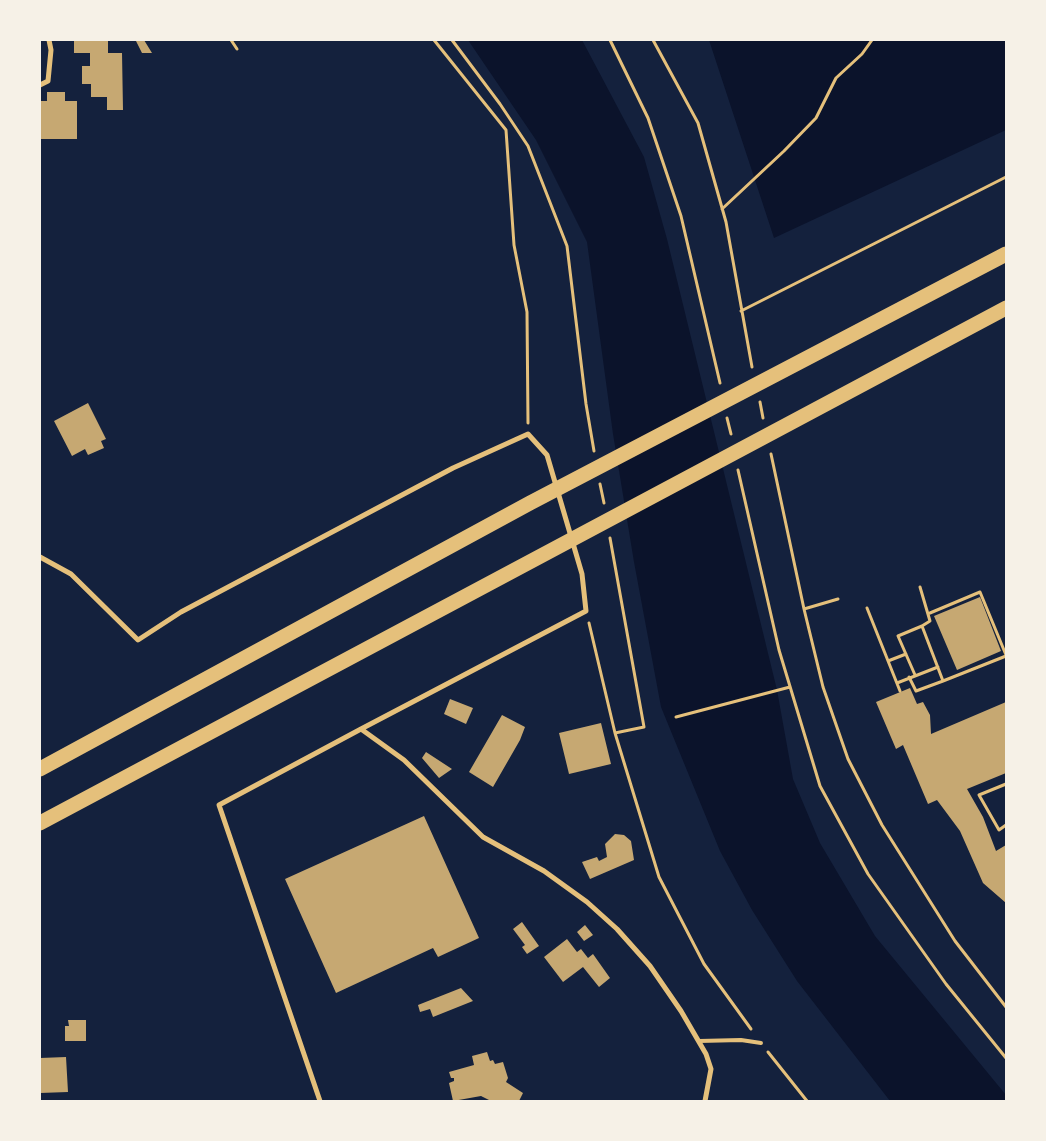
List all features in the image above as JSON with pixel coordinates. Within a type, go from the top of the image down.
[{"type":"highway","points":[[40,769],[530,503],[1006,254]]},
{"type":"highway","points":[[40,823],[1006,308]]},
{"type":"street","points":[[40,85],[48,81],[51,50],[49,40]]},
{"type":"street","points":[[40,557],[71,574],[138,640],[181,612],[453,468],[528,434],[548,455],[582,574],[586,611],[219,804],[320,1101]]},
{"type":"street","points":[[361,729],[404,760],[483,837],[544,871],[587,902],[616,929],[650,966],[699,1041],[711,1069],[705,1101]]},
{"type":"lane","points":[[699,1041],[741,1040],[760,1043]]},
{"type":"path","points":[[231,40],[237,49]]},
{"type":"path","points":[[434,40],[506,130],[514,245],[527,312],[528,434]]},
{"type":"path","points":[[452,40],[500,104],[528,146],[567,246],[586,404],[595,452]]},
{"type":"path","points":[[610,40],[648,118],[681,216],[721,388]]},
{"type":"path","points":[[653,40],[698,123],[722,209],[753,369]]},
{"type":"path","points":[[722,209],[816,118],[836,78],[862,54],[872,40]]},
{"type":"path","points":[[741,311],[1006,177]]},
{"type":"path","points":[[759,398],[765,427]]},
{"type":"path","points":[[727,417],[731,437]]},
{"type":"path","points":[[769,446],[823,687],[848,759],[882,825],[955,941],[1006,1007]]},
{"type":"path","points":[[737,466],[779,650],[820,786],[868,874],[946,984],[1006,1058]]},
{"type":"path","points":[[600,481],[605,510]]},
{"type":"path","points":[[608,529],[644,727],[615,733]]},
{"type":"path","points":[[915,675],[898,636],[930,621],[930,613],[920,586]]},
{"type":"path","points":[[909,678],[916,691],[1006,656],[980,592],[930,613]]},
{"type":"path","points":[[804,609],[838,599]]},
{"type":"path","points":[[867,608],[900,691]]},
{"type":"path","points":[[586,611],[615,733],[659,877],[704,964],[760,1043],[807,1101]]},
{"type":"path","points":[[922,626],[943,681]]},
{"type":"path","points":[[888,661],[906,654]]},
{"type":"path","points":[[897,683],[938,667]]},
{"type":"path","points":[[676,717],[790,687]]},
{"type":"path","points":[[1006,784],[979,795],[1000,830],[1006,825]]},
{"type":"water","points":[[468,40],[582,40],[644,157],[667,239],[777,690],[793,779],[820,843],[875,936],[1006,1095],[1006,1101],[890,1101],[797,981],[752,910],[720,851],[661,707],[613,434],[587,242],[536,140]]},
{"type":"water","points":[[709,40],[1006,40],[1006,130],[774,238]]},
{"type":"building","points":[[74,40],[108,40],[108,53],[122,53],[123,110],[107,110],[107,97],[91,97],[91,84],[82,84],[82,66],[90,66],[90,53],[74,53]]},
{"type":"building","points":[[144,40],[152,53],[142,53],[136,41]]},
{"type":"building","points":[[47,92],[65,92],[65,101],[77,101],[77,139],[40,139],[40,101],[47,101]]},
{"type":"building","points":[[88,403],[106,439],[101,441],[104,448],[88,455],[85,449],[72,456],[54,421]]},
{"type":"building","points":[[980,597],[1001,651],[957,670],[934,616]]},
{"type":"building","points":[[910,688],[917,704],[923,702],[930,715],[931,734],[1006,702],[1006,773],[967,789],[983,817],[996,851],[1006,845],[1006,903],[983,883],[960,831],[937,800],[928,804],[903,745],[896,749],[876,702]]},
{"type":"building","points":[[450,699],[473,708],[466,724],[444,714]]},
{"type":"building","points":[[502,715],[525,727],[520,740],[493,787],[469,772]]},
{"type":"building","points":[[601,723],[611,764],[569,774],[559,733]]},
{"type":"building","points":[[426,752],[452,769],[439,778],[422,758]]},
{"type":"building","points":[[424,816],[479,938],[438,957],[433,948],[336,993],[285,879]]},
{"type":"building","points":[[615,834],[624,835],[631,841],[634,860],[590,879],[582,862],[597,857],[599,861],[607,857],[605,844]]},
{"type":"building","points":[[522,922],[539,946],[527,954],[522,947],[525,945],[513,929]]},
{"type":"building","points":[[585,925],[593,935],[584,941],[577,932]]},
{"type":"building","points":[[567,939],[577,952],[581,949],[588,958],[593,954],[610,978],[599,987],[583,967],[563,982],[544,957]]},
{"type":"building","points":[[461,988],[473,1001],[433,1017],[430,1009],[420,1012],[418,1005]]},
{"type":"building","points":[[68,1020],[86,1020],[86,1041],[65,1041],[65,1026],[69,1026]]},
{"type":"building","points":[[487,1052],[490,1061],[493,1060],[495,1064],[503,1062],[508,1078],[506,1082],[523,1093],[519,1101],[491,1101],[481,1096],[453,1101],[449,1083],[454,1081],[454,1078],[451,1078],[449,1072],[474,1065],[472,1056]]},
{"type":"building","points":[[66,1057],[68,1092],[40,1093],[40,1058]]}]
